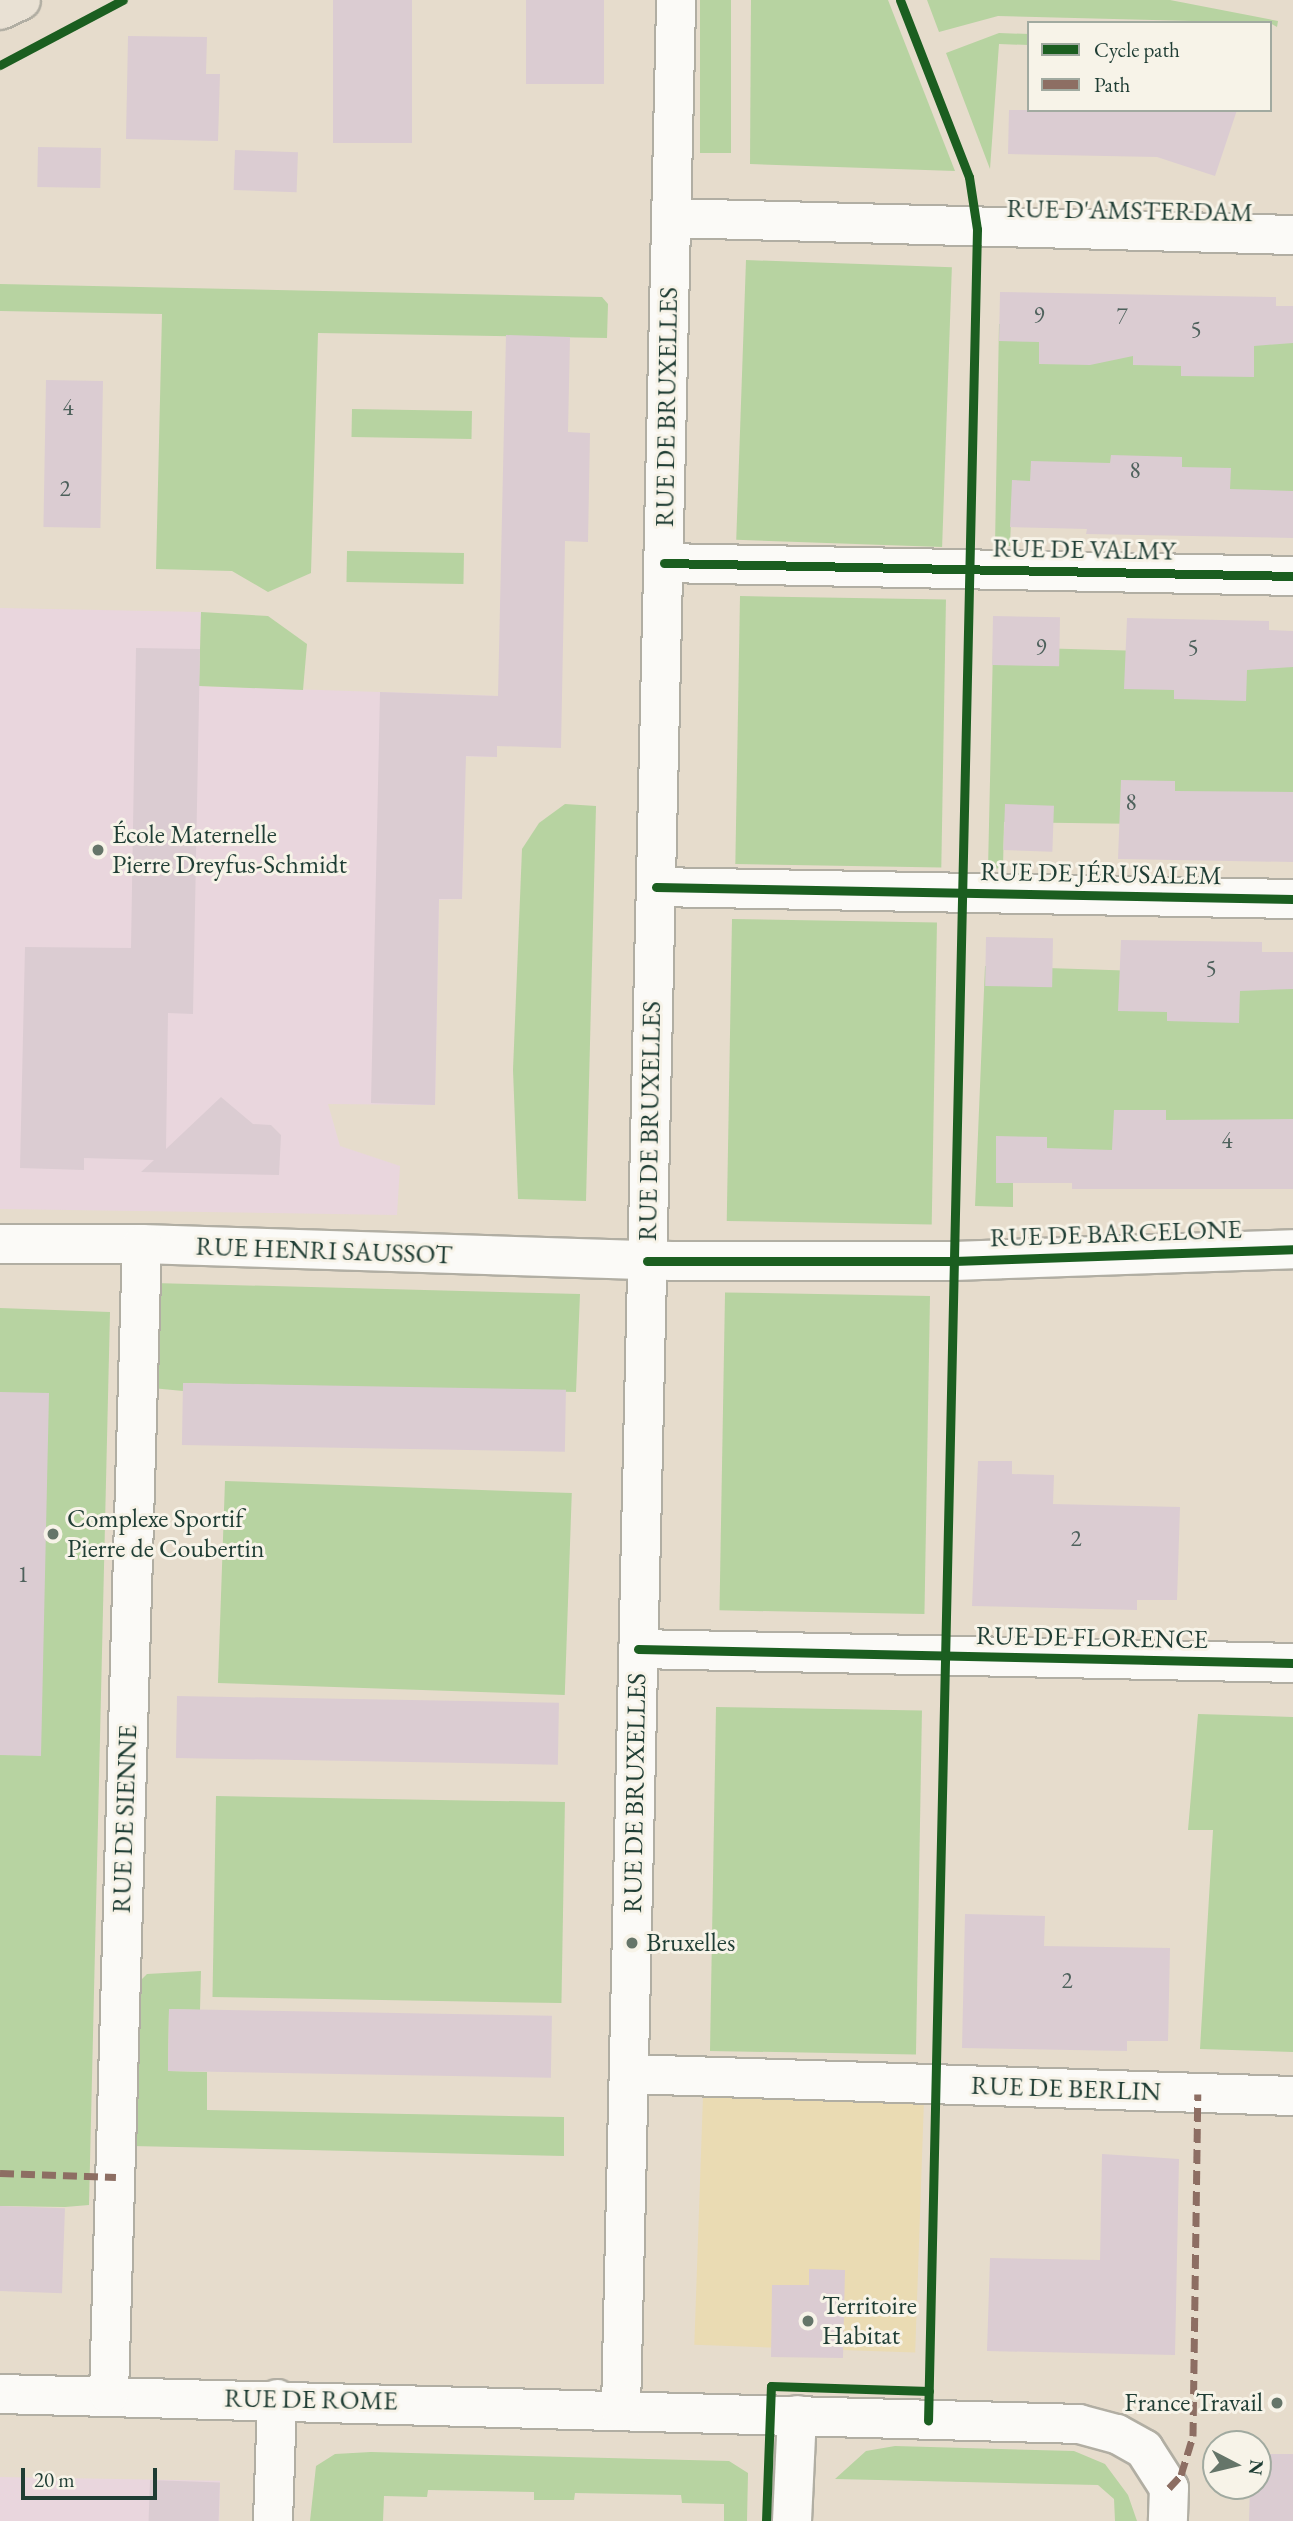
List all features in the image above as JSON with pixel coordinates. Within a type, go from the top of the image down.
[{"type":"main road","points":[[0,10],[21,0]]},
{"type":"street","name":"RUE DE BRUXELLES","points":[[621,2410],[676,0]]},
{"type":"street","name":"RUE D'AMSTERDAM","points":[[672,218],[1293,235]]},
{"type":"street","name":"RUE DE VALMY","points":[[664,563],[1293,576]]},
{"type":"street","name":"RUE DE JÉRUSALEM","points":[[656,887],[1293,899]]},
{"type":"street","name":"RUE HENRI SAUSSOT","points":[[0,1244],[142,1244],[647,1261]]},
{"type":"street","name":"RUE DE SIENNE","points":[[109,2394],[142,1244]]},
{"type":"street","name":"RUE DE BARCELONE","points":[[647,1261],[954,1261],[1293,1249]]},
{"type":"street","name":"RUE DE FLORENCE","points":[[638,1649],[1293,1663]]},
{"type":"street","name":"RUE DE BERLIN","points":[[629,2074],[1293,2096]]},
{"type":"street","name":"RUE DE ROME","points":[[0,2394],[109,2394],[1079,2424],[1117,2434],[1144,2449],[1169,2488],[1168,2521]]},
{"type":"street","points":[[273,2521],[277,2399]]},
{"type":"street","points":[[792,2521],[797,2415]]},
{"type":"shaded area","points":[[0,608],[201,612],[200,686],[498,696],[497,757],[443,756],[465,790],[462,899],[439,900],[435,1105],[328,1104],[340,1146],[400,1166],[397,1215],[0,1209]]},
{"type":"shaded area","points":[[0,2477],[220,2481],[219,2521],[0,2521]]},
{"type":"green space","points":[[700,0],[731,0],[731,153],[700,153]]},
{"type":"green space","points":[[751,0],[888,0],[955,171],[750,164]]},
{"type":"green space","points":[[927,0],[1170,0],[1278,21],[1277,27],[1272,21],[998,16],[939,32]]},
{"type":"green space","points":[[999,33],[1027,34],[1027,45],[999,44],[990,169],[946,53]]},
{"type":"green space","points":[[746,260],[952,267],[942,547],[736,540]]},
{"type":"green space","points":[[0,284],[602,297],[608,304],[607,338],[318,333],[311,573],[268,592],[232,571],[156,569],[162,314],[0,311]]},
{"type":"green space","points":[[999,324],[1293,333],[1293,501],[1012,495],[1010,546],[995,545]]},
{"type":"green space","points":[[352,409],[472,411],[471,439],[352,437]]},
{"type":"green space","points":[[347,551],[464,553],[463,584],[346,582]]},
{"type":"green space","points":[[740,596],[946,600],[941,868],[735,864]]},
{"type":"green space","points":[[201,612],[268,616],[307,644],[303,690],[199,686]]},
{"type":"green space","points":[[993,647],[1293,655],[1293,826],[1004,822],[1003,868],[988,869]]},
{"type":"green space","points":[[565,804],[596,806],[586,1201],[518,1199],[513,1070],[522,849],[539,823]]},
{"type":"green space","points":[[732,919],[937,923],[932,1225],[727,1221]]},
{"type":"green space","points":[[985,966],[1293,976],[1293,1153],[1013,1155],[1013,1207],[975,1206]]},
{"type":"green space","points":[[154,1283],[580,1294],[576,1392],[184,1383],[183,1391],[152,1388]]},
{"type":"green space","points":[[725,1292],[930,1296],[924,1614],[719,1610]]},
{"type":"green space","name":"Complexe Sportif Pierre de Coubertin","points":[[0,1308],[110,1312],[89,2205],[0,2206]]},
{"type":"green space","points":[[225,1481],[572,1493],[565,1695],[218,1683]]},
{"type":"green space","points":[[716,1707],[922,1711],[916,2055],[710,2051]]},
{"type":"green space","points":[[1198,1714],[1293,1717],[1293,2052],[1200,2049],[1213,1830],[1188,1830]]},
{"type":"green space","points":[[216,1796],[565,1802],[561,2003],[212,1997]]},
{"type":"green space","points":[[201,1971],[200,2010],[169,2009],[168,2071],[207,2072],[207,2110],[564,2117],[564,2156],[132,2146],[136,1985],[147,1974]]},
{"type":"green space","points":[[895,2446],[1074,2451],[1105,2464],[1128,2495],[1137,2521],[1115,2521],[1114,2499],[1098,2485],[835,2479],[866,2451]]},
{"type":"green space","points":[[371,2452],[729,2461],[748,2473],[747,2521],[724,2521],[724,2504],[682,2503],[681,2495],[575,2493],[574,2500],[534,2500],[534,2492],[428,2490],[427,2497],[384,2496],[383,2521],[310,2521],[316,2466],[335,2454]]},
{"type":"sand","points":[[703,2096],[924,2104],[915,2353],[694,2345]]},
{"type":"building","points":[[333,0],[412,0],[412,143],[333,143]]},
{"type":"building","points":[[526,0],[604,0],[604,84],[526,84]]},
{"type":"building","points":[[128,36],[207,37],[206,74],[220,74],[218,141],[126,139]]},
{"type":"building","points":[[1009,110],[1236,112],[1215,176],[1157,157],[1008,154]]},
{"type":"building","points":[[38,147],[101,148],[100,188],[37,187]]},
{"type":"building","points":[[235,150],[298,152],[297,192],[234,190]]},
{"type":"building","points":[[1000,292],[1276,297],[1276,306],[1293,306],[1293,343],[1254,346],[1254,377],[1181,376],[1181,366],[1133,365],[1133,356],[1090,365],[1039,364],[1039,342],[999,341]]},
{"type":"building","points":[[506,335],[570,337],[568,432],[590,433],[588,542],[565,541],[561,748],[497,746],[497,757],[466,756],[462,899],[439,899],[435,1105],[371,1103],[380,692],[498,696]]},
{"type":"building","points":[[46,380],[103,381],[100,528],[43,527]]},
{"type":"building","points":[[1111,455],[1182,457],[1182,467],[1231,468],[1230,489],[1293,491],[1293,538],[1086,534],[1087,529],[1010,527],[1012,480],[1030,481],[1031,461],[1110,463]]},
{"type":"building","points":[[993,616],[1060,617],[1059,666],[992,665]]},
{"type":"building","points":[[1127,618],[1269,621],[1269,630],[1293,631],[1293,667],[1247,670],[1246,701],[1174,699],[1174,690],[1124,689]]},
{"type":"building","points":[[136,648],[200,649],[193,1014],[168,1013],[166,1149],[221,1097],[253,1124],[271,1125],[281,1135],[279,1175],[141,1172],[154,1160],[84,1158],[84,1170],[20,1168],[25,947],[131,948]]},
{"type":"building","points":[[1121,780],[1175,781],[1175,791],[1293,792],[1293,862],[1118,859]]},
{"type":"building","points":[[1005,804],[1054,806],[1052,852],[1003,850]]},
{"type":"building","points":[[986,937],[1053,938],[1052,987],[985,986]]},
{"type":"building","points":[[1121,940],[1262,942],[1262,952],[1293,952],[1293,989],[1240,991],[1239,1023],[1167,1021],[1167,1012],[1118,1011]]},
{"type":"building","points":[[1114,1110],[1166,1110],[1166,1120],[1293,1119],[1293,1189],[1072,1189],[1072,1183],[996,1183],[996,1136],[1047,1137],[1047,1148],[1112,1150]]},
{"type":"building","points":[[183,1383],[566,1390],[565,1452],[182,1445]]},
{"type":"building","points":[[0,1392],[49,1393],[41,1756],[0,1755]]},
{"type":"building","points":[[978,1461],[1012,1461],[1012,1474],[1054,1475],[1053,1504],[1180,1507],[1177,1600],[1137,1600],[1137,1610],[972,1606]]},
{"type":"building","points":[[177,1696],[559,1703],[558,1765],[176,1758]]},
{"type":"building","points":[[965,1914],[1045,1916],[1044,1946],[1170,1948],[1168,2041],[1127,2041],[1127,2051],[962,2048]]},
{"type":"building","points":[[169,2009],[552,2016],[551,2078],[168,2071]]},
{"type":"building","points":[[1102,2154],[1179,2159],[1175,2355],[987,2351],[990,2258],[1100,2260]]},
{"type":"building","points":[[0,2206],[65,2208],[62,2293],[0,2291]]},
{"type":"building","name":"Territoire Habitat","points":[[809,2269],[845,2270],[843,2358],[771,2357],[772,2285],[809,2285]]},
{"type":"building","points":[[1272,2454],[1293,2454],[1293,2521],[1249,2521],[1250,2500],[1272,2500]]},
{"type":"building","points":[[150,2480],[220,2482],[219,2521],[149,2521]]},
{"type":"marked path","points":[[1169,2488],[1181,2475],[1193,2436],[1198,2094]]},
{"type":"marked path","points":[[0,2173],[116,2177]]},
{"type":"cycle path","points":[[0,65],[123,0]]},
{"type":"cycle path","points":[[900,0],[969,177],[977,229],[928,2420]]},
{"type":"cycle path","points":[[664,563],[1293,576]]},
{"type":"cycle path","points":[[656,887],[1293,899]]},
{"type":"cycle path","points":[[647,1261],[954,1261],[1293,1249]]},
{"type":"cycle path","points":[[638,1649],[1293,1663]]},
{"type":"cycle path","points":[[766,2521],[771,2386],[929,2391]]},
{"type":"place","name":"École Maternelle Pierre Dreyfus-Schmidt","points":[[98,850]]},
{"type":"place","name":"Complexe Sportif Pierre de Coubertin","points":[[53,1534]]},
{"type":"place","name":"Bruxelles","points":[[632,1943]]},
{"type":"place","name":"Territoire Habitat","points":[[808,2321]]},
{"type":"place","name":"France Travail","points":[[1277,2403]]}]
